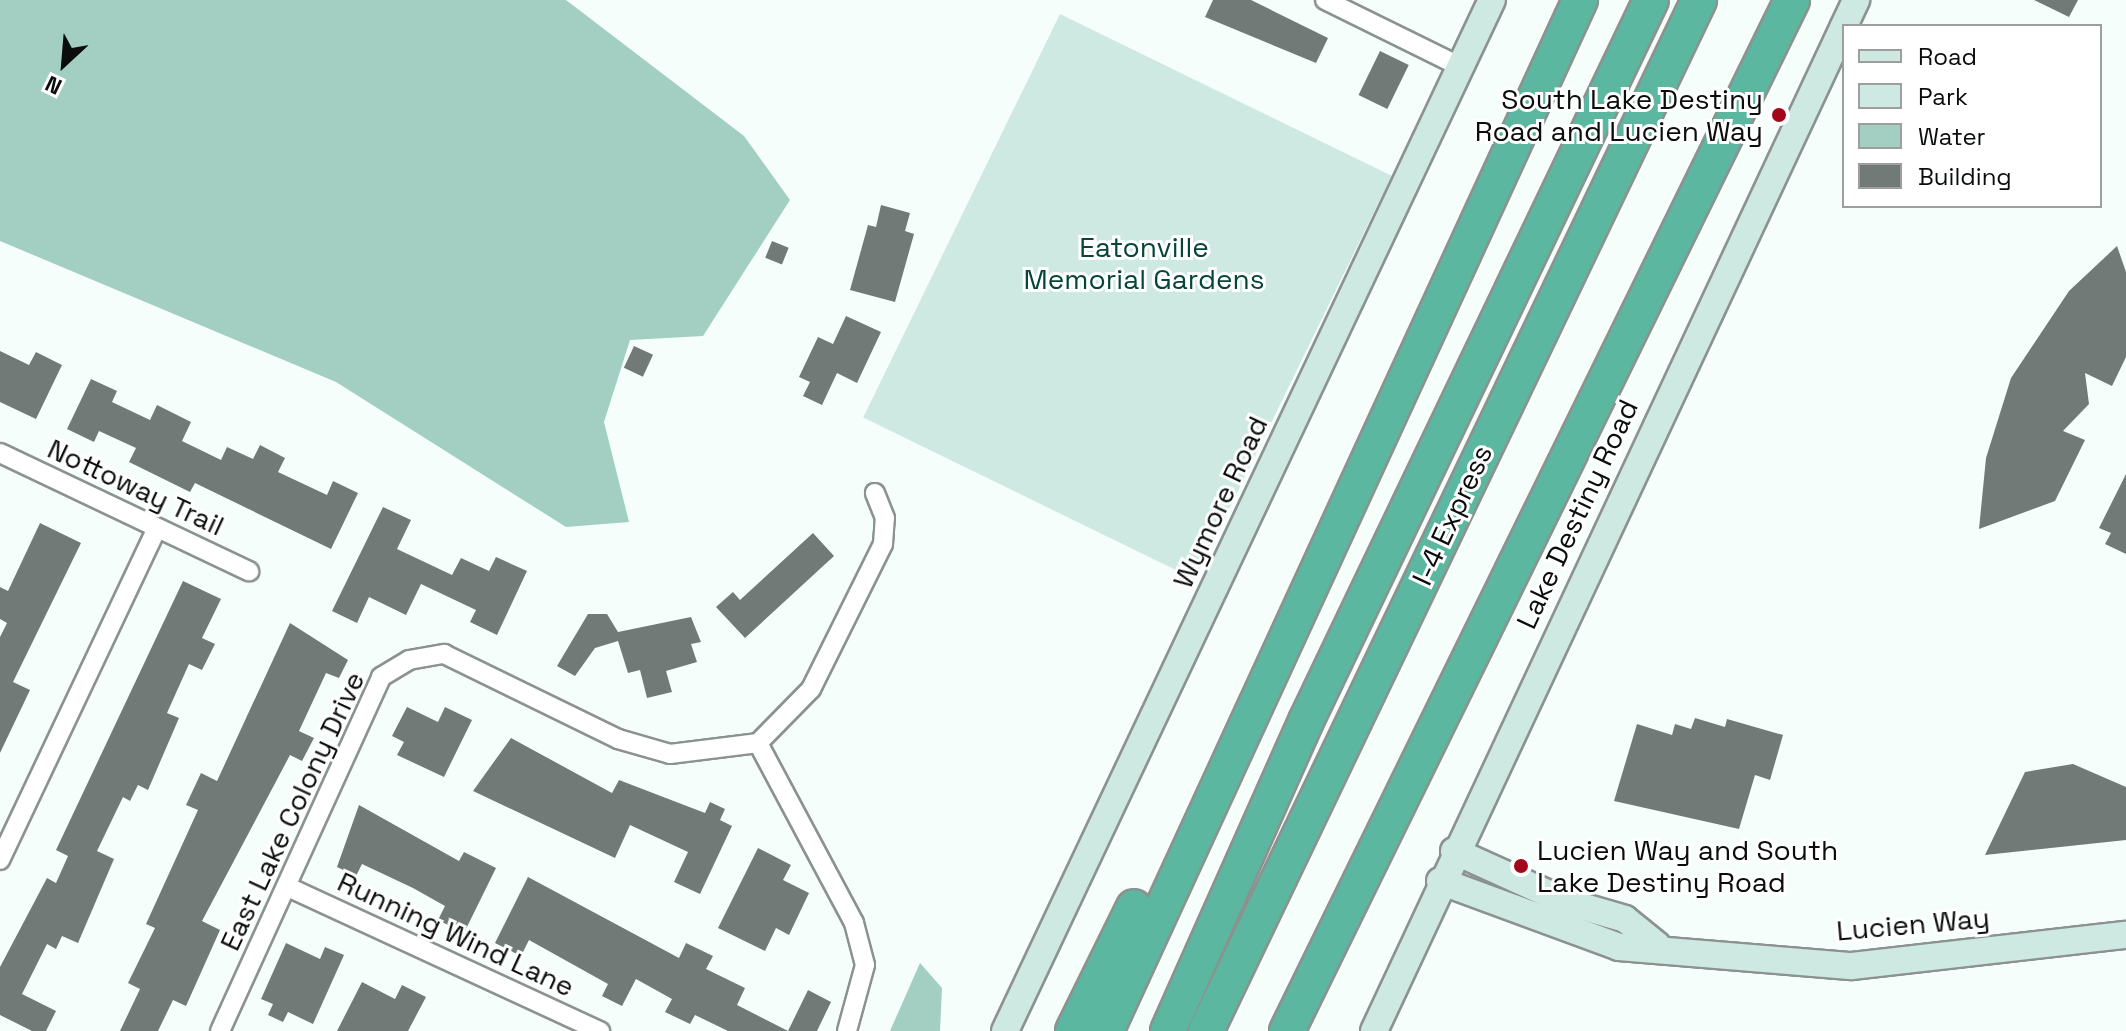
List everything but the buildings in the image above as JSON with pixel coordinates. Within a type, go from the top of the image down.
[{"type":"highway","points":[[1106,1031],[1207,798],[1580,0]]},
{"type":"highway","name":"I-4 Express","points":[[1206,1031],[1699,0]]},
{"type":"highway","points":[[1287,1031],[1792,0]]},
{"type":"highway","name":"I-4 Express","points":[[1168,1031],[1306,721],[1650,1]]},
{"type":"highway","points":[[1073,1031],[1160,856],[1207,798]]},
{"type":"street","points":[[1325,0],[1461,67]]},
{"type":"street","name":"Wymore Road","points":[[1005,1031],[1492,0]]},
{"type":"street","name":"Lake Destiny Road","points":[[1845,24],[1856,0]]},
{"type":"street","name":"Lake Destiny Road","points":[[1374,1031],[1454,851],[1842,30]]},
{"type":"street","name":"Nottoway Trail","points":[[0,453],[249,571]]},
{"type":"street","points":[[847,1031],[865,965],[854,923],[758,743],[811,689],[883,544],[885,518],[875,493]]},
{"type":"street","points":[[0,860],[157,528]]},
{"type":"street","name":"East Lake Colony Drive","points":[[220,1031],[381,677],[409,660],[444,654],[618,739],[670,754],[758,743]]},
{"type":"street","points":[[1454,851],[1567,902],[1625,919],[1657,945]]},
{"type":"street","name":"Lucien Way","points":[[1440,881],[1566,933],[1619,947],[1657,945],[1852,966],[2126,935]]},
{"type":"street","name":"Running Wind Lane","points":[[288,887],[600,1031]]},
{"type":"green space","name":"Eatonville Memorial Gardens","points":[[1060,14],[1392,176],[1195,579],[863,418]]},
{"type":"water","points":[[0,0],[566,0],[744,136],[790,200],[703,336],[630,340],[604,422],[629,522],[566,527],[336,382],[0,241]]},
{"type":"water","points":[[920,963],[942,988],[940,1031],[890,1031]]},
{"type":"place","name":"South Lake Destiny Road and Lucien Way","points":[[1779,115]]},
{"type":"place","name":"Lucien Way and South Lake Destiny Road","points":[[1521,866]]}]
